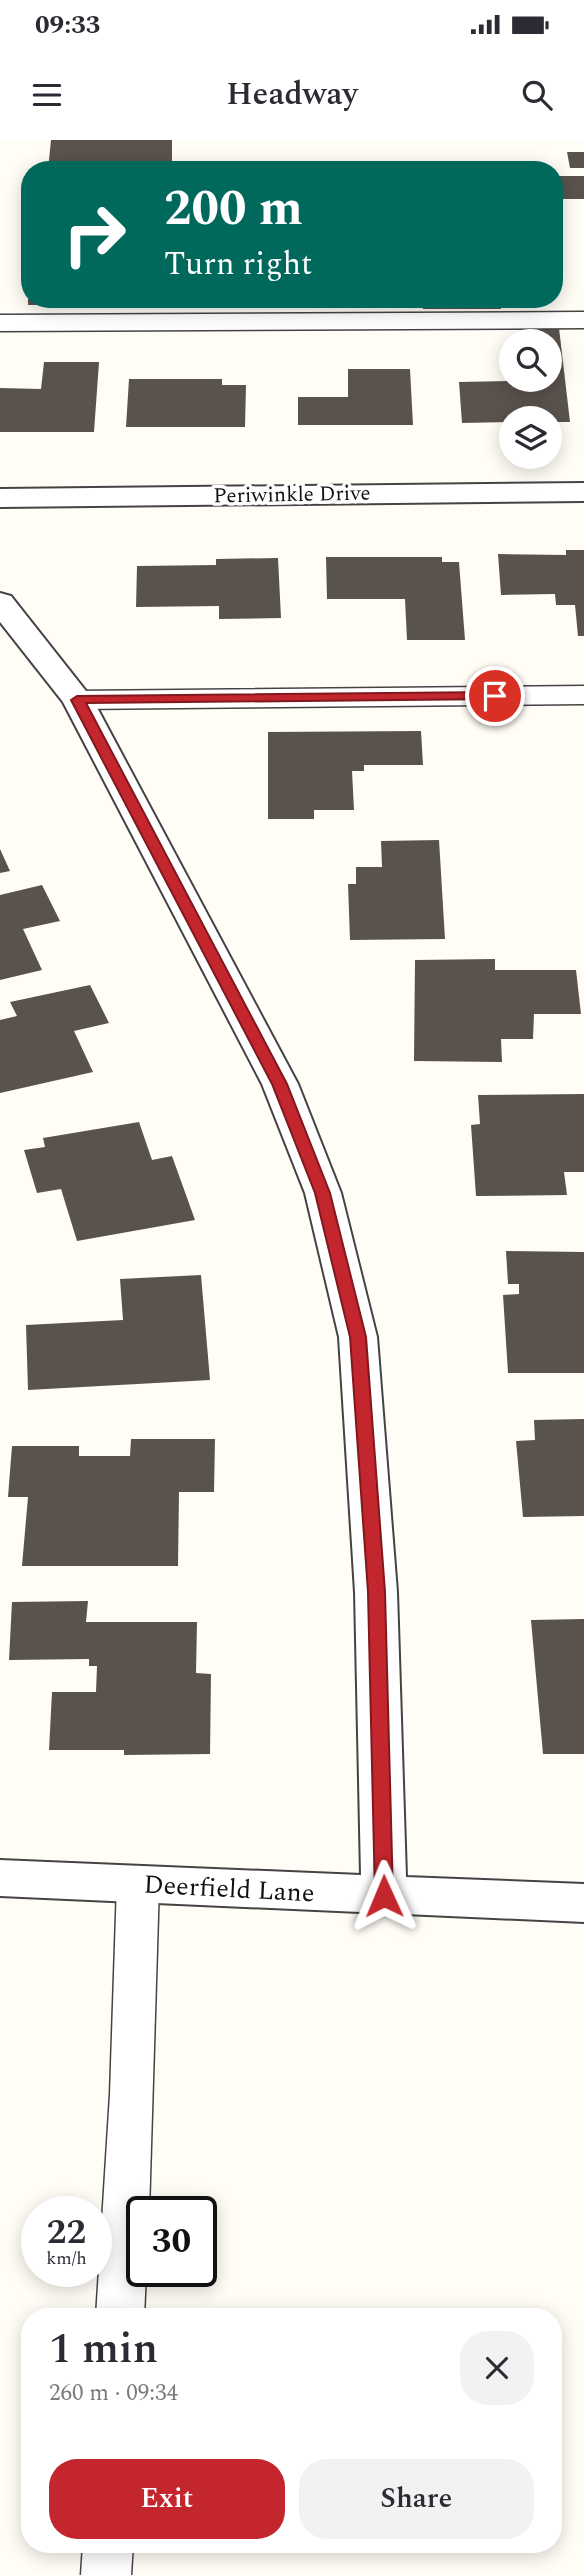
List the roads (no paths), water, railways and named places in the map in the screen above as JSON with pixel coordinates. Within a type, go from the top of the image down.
[{"type":"street","name":"Periwinkle Drive","points":[[0,498],[584,492]]},
{"type":"street","points":[[0,602],[77,700],[280,1084],[323,1193],[358,1337],[376,1592],[384,1896]]},
{"type":"street","name":"Deerfield Lane","points":[[0,1878],[584,1903]]},
{"type":"lane","points":[[0,323],[584,320]]},
{"type":"lane","points":[[77,700],[582,699]]},
{"type":"lane","points":[[120,2308],[132,2094],[138,1884]]},
{"type":"lane","points":[[106,2575],[107,2553]]}]
